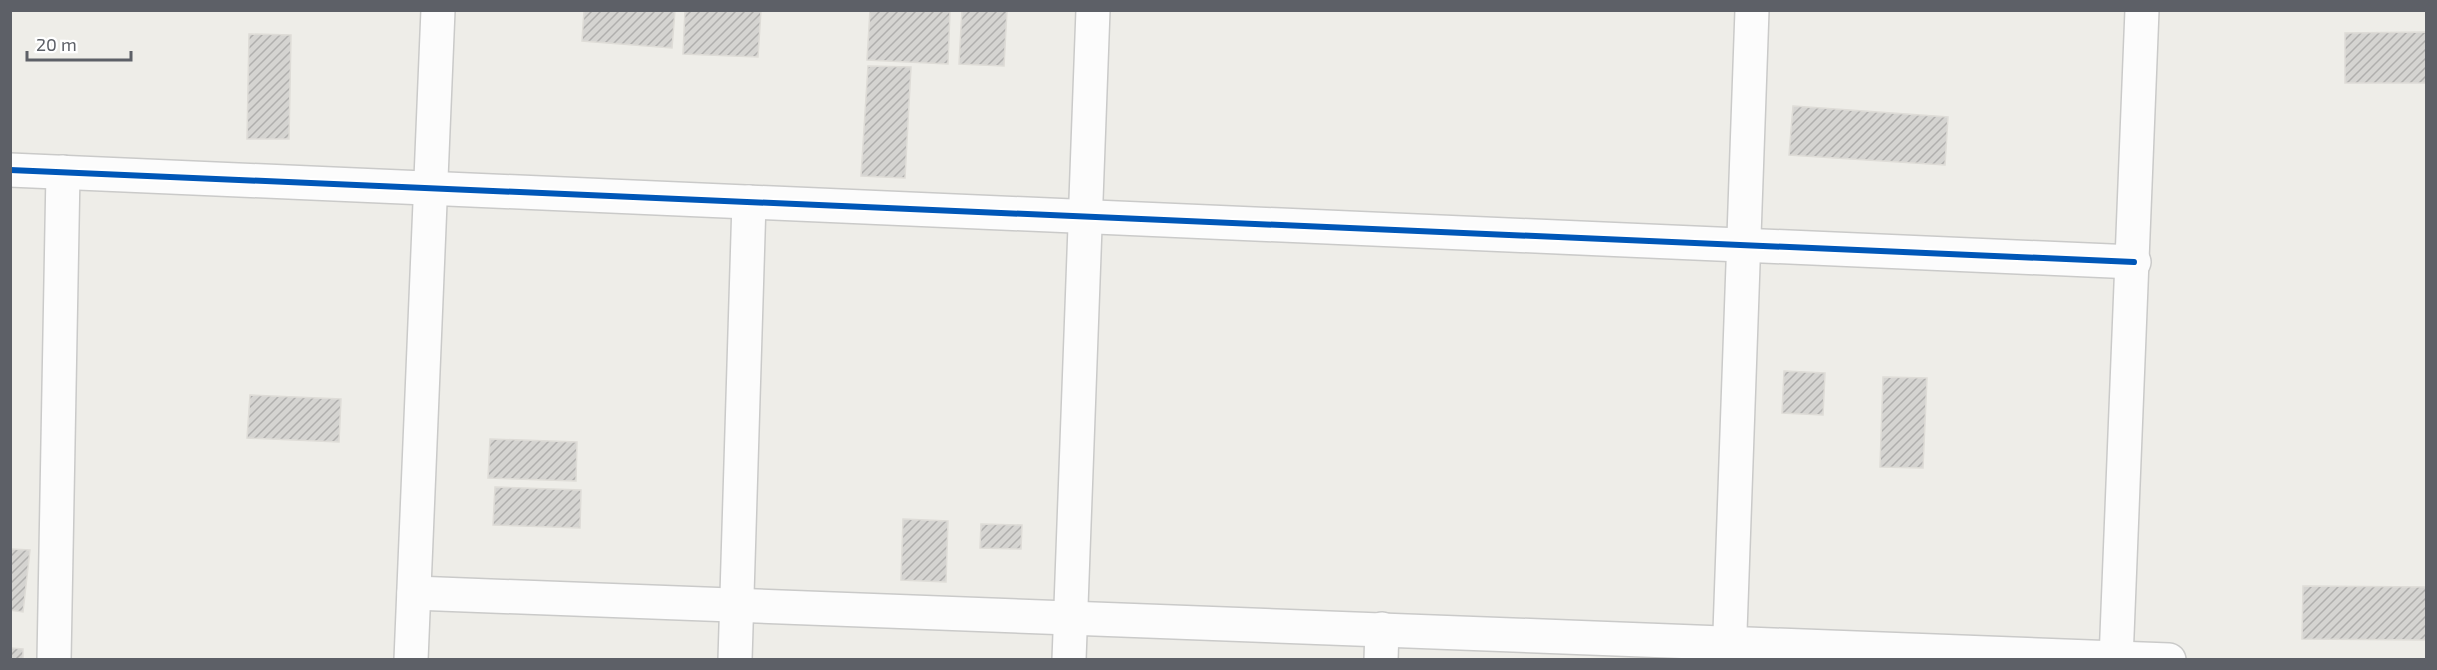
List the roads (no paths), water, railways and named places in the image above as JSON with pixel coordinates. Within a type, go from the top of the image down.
[{"type":"street","points":[[411,660],[438,10]]},
{"type":"street","points":[[1069,660],[1093,10]]},
{"type":"street","points":[[1729,651],[1752,10]]},
{"type":"street","points":[[2116,658],[2134,262],[2142,10]]},
{"type":"street","points":[[10,170],[2134,262]]},
{"type":"street","points":[[54,660],[63,172]]},
{"type":"street","points":[[735,660],[749,202]]},
{"type":"street","points":[[414,592],[1070,618],[1382,644],[2169,660]]}]
